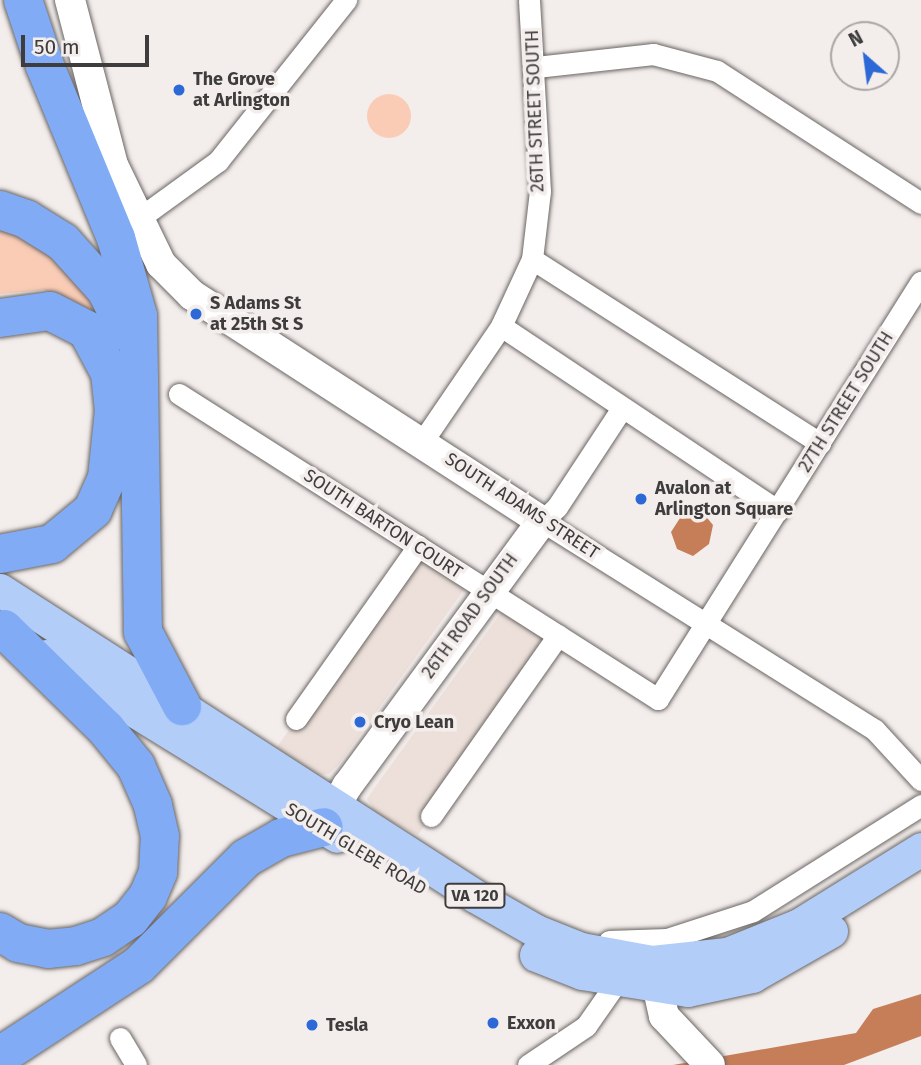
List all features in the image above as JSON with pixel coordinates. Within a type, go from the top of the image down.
[{"type":"highway","points":[[23,0],[124,262],[138,316],[142,392],[143,632],[182,706]]},
{"type":"highway","points":[[0,210],[26,219],[63,242],[92,271],[126,330],[142,392]]},
{"type":"highway","points":[[0,318],[50,311],[87,330],[110,373],[114,410],[107,478],[93,510],[52,544],[0,554]]},
{"type":"highway","points":[[0,933],[18,943],[48,948],[76,946],[103,937],[130,919],[148,896],[158,872],[160,835],[153,805],[135,766],[106,729],[2,627]]},
{"type":"highway","points":[[0,1056],[139,965],[246,858],[281,838],[329,817]]},
{"type":"main road","name":"SOUTH GLEBE ROAD","points":[[0,590],[182,706],[329,817],[522,948],[582,973],[640,972],[727,954],[775,937],[921,849]]},
{"type":"main road","name":"SOUTH GLEBE ROAD","points":[[2,627],[329,817],[536,931],[640,972],[702,988],[752,976],[921,872]]},
{"type":"street","name":"SOUTH ADAMS STREET","points":[[70,0],[113,165],[161,264],[192,295],[542,522],[705,620],[875,730],[921,780]]},
{"type":"street","points":[[138,219],[218,161],[346,0]]},
{"type":"street","name":"26TH STREET SOUTH","points":[[422,442],[501,327],[531,259],[540,191],[536,67],[529,0]]},
{"type":"street","points":[[536,67],[653,54],[717,71],[921,203]]},
{"type":"street","points":[[531,259],[820,443]]},
{"type":"street","name":"27TH STREET SOUTH","points":[[658,699],[705,620],[778,511],[921,282]]},
{"type":"street","points":[[501,327],[778,511]]},
{"type":"street","name":"SOUTH BARTON COURT","points":[[179,394],[658,699]]},
{"type":"street","name":"26TH ROAD SOUTH","points":[[329,817],[489,591],[542,522],[557,507],[622,408]]},
{"type":"street","points":[[296,719],[418,546]]},
{"type":"street","points":[[431,816],[558,635]]},
{"type":"street","name":"SOUTH GLEBE ROAD","points":[[536,931],[626,943],[712,928],[787,892],[921,804]]},
{"type":"street","points":[[528,1065],[586,1026],[640,972],[664,1016],[678,1034],[710,1065]]},
{"type":"street","points":[[120,1038],[136,1065]]},
{"type":"shaded area","points":[[389,94],[405,100],[411,116],[405,132],[389,138],[373,132],[367,116],[373,100]]},
{"type":"shaded area","points":[[0,223],[29,233],[99,310],[95,315],[44,290],[0,294]]},
{"type":"shaded area","points":[[692,511],[704,514],[713,525],[709,544],[693,556],[677,549],[671,532],[682,515],[687,518]]},
{"type":"shaded area","points":[[418,546],[471,580],[339,764],[329,774],[314,775],[275,750]]},
{"type":"shaded area","points":[[508,603],[558,635],[418,835],[376,814],[367,799]]},
{"type":"shaded area","points":[[921,994],[921,1036],[844,1065],[673,1065],[856,1033],[873,1009]]},
{"type":"place","name":"The Grove at Arlington","points":[[179,90]]},
{"type":"place","name":"S Adams St at 25th St S","points":[[196,314]]},
{"type":"place","name":"Avalon at Arlington Square","points":[[641,499]]},
{"type":"place","name":"Cryo Lean","points":[[360,722]]},
{"type":"place","name":"Exxon","points":[[493,1023]]},
{"type":"place","name":"Tesla","points":[[312,1025]]}]
